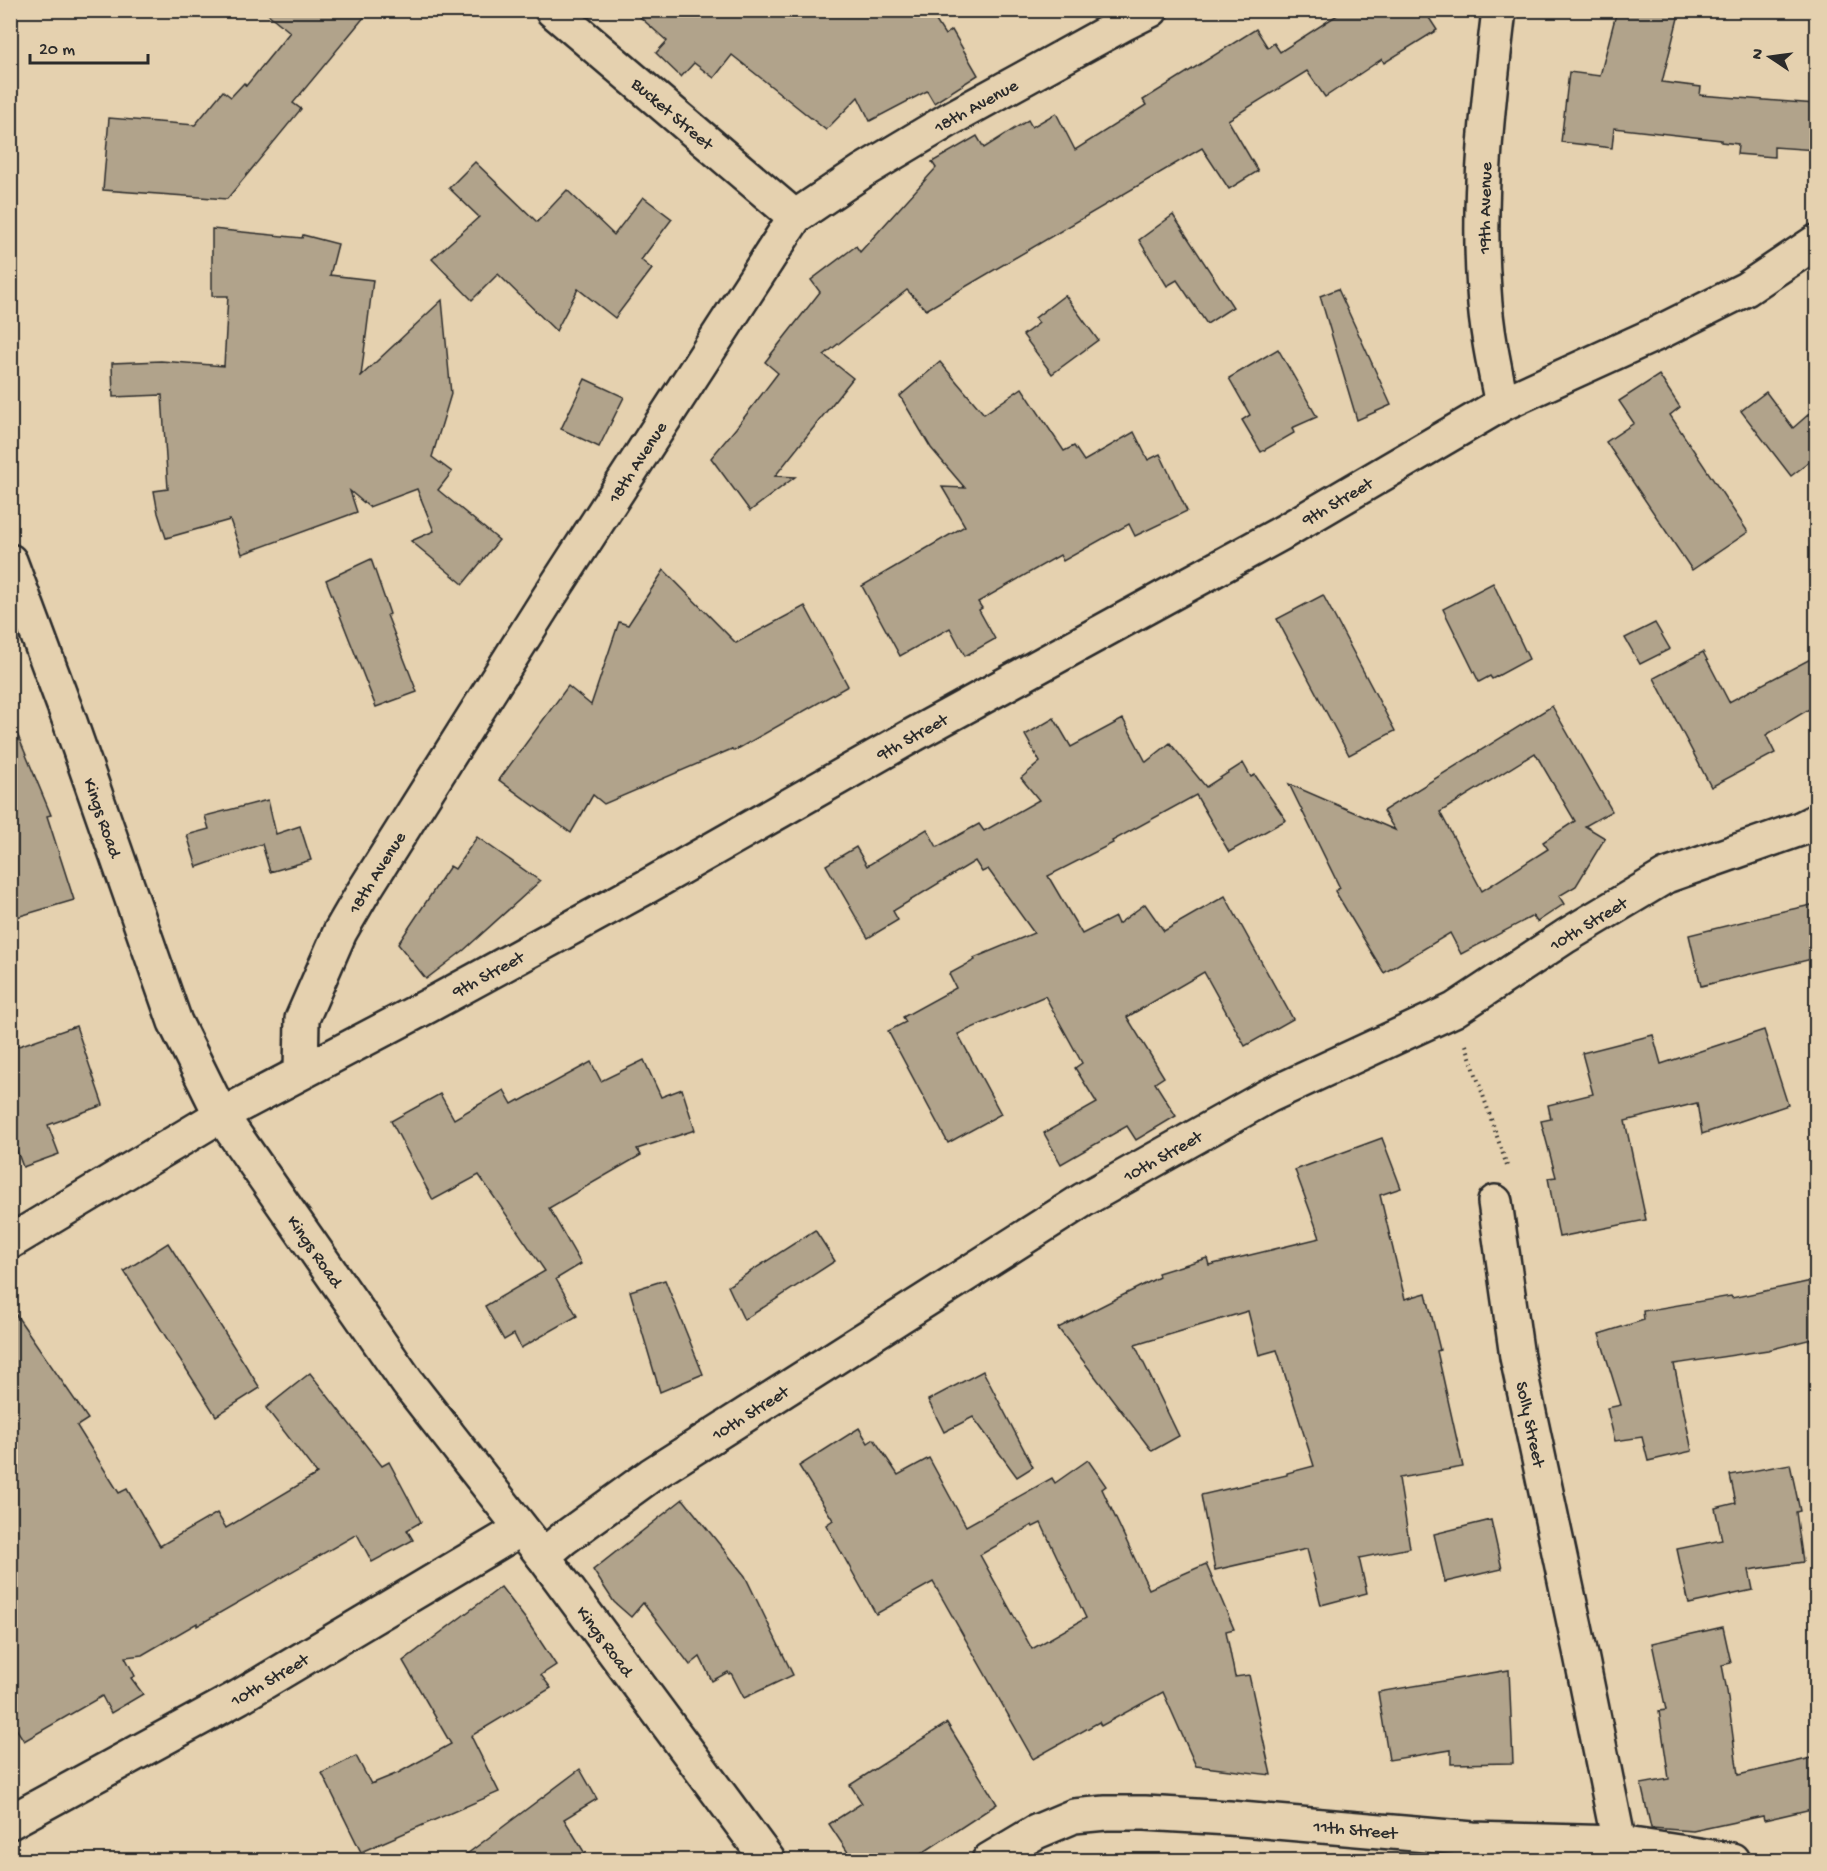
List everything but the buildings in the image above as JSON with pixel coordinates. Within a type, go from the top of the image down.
[{"type":"street","name":"Bucket Street","points":[[552,10],[795,217]]},
{"type":"street","name":"18th Avenue","points":[[301,1072],[302,1019],[330,952],[362,894],[547,600],[795,217],[863,171],[950,119],[1151,10]]},
{"type":"street","name":"19th Avenue","points":[[1499,10],[1487,115],[1482,244],[1489,339],[1502,404]]},
{"type":"street","name":"9th Street","points":[[10,1242],[221,1115],[648,886],[915,734],[1280,534],[1502,404],[1658,333],[1736,294],[1816,242]]},
{"type":"street","name":"Kings Road","points":[[10,561],[73,730],[175,1022],[221,1115],[407,1382],[543,1556],[768,1860]]},
{"type":"street","name":"10th Street","points":[[543,1556],[651,1475],[1083,1200],[1268,1096],[1454,1010],[1566,936],[1666,876],[1800,829],[1816,821]]},
{"type":"street","name":"Solly Street","points":[[1495,1202],[1517,1357],[1619,1843]]},
{"type":"street","name":"10th Street","points":[[10,1822],[239,1697],[521,1529]]},
{"type":"street","name":"11th Street","points":[[989,1860],[1036,1832],[1074,1816],[1106,1813],[1228,1818],[1473,1839],[1619,1843],[1732,1860]]},
{"type":"path","points":[[1454,1010],[1507,1167],[1495,1202]]}]
